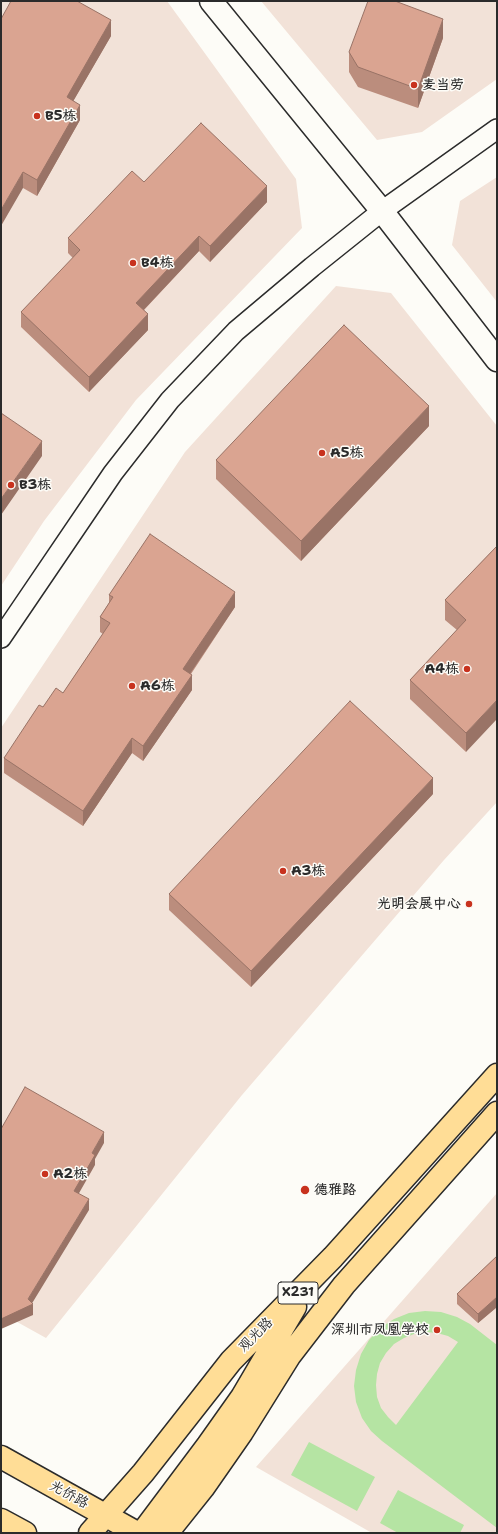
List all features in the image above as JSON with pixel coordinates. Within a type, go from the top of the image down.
[{"type":"main road","name":"观光路","points":[[106,1516],[231,1361],[333,1257],[497,1075]]},
{"type":"main road","name":"X231","points":[[167,1533],[203,1488],[242,1432],[290,1355],[344,1285],[497,1113]]},
{"type":"main road","points":[[142,1533],[208,1446],[242,1397],[310,1280]]},
{"type":"main road","name":"光侨路","points":[[1,1457],[137,1533]]},
{"type":"main road","name":"X231","points":[[90,1533],[106,1516]]},
{"type":"main road","points":[[1,1520],[25,1533]]},
{"type":"street","points":[[211,1],[382,211],[497,360]]},
{"type":"street","points":[[1,638],[113,473],[170,400],[236,331],[382,211],[497,129]]},
{"type":"shaded area","points":[[1,1],[167,1],[296,179],[302,228],[136,400],[44,521],[1,586]]},
{"type":"shaded area","points":[[261,1],[497,1],[497,79],[422,132],[377,140]]},
{"type":"shaded area","points":[[497,177],[497,302],[452,245],[460,201]]},
{"type":"shaded area","points":[[336,286],[391,293],[497,426],[497,802],[444,860],[242,1095],[46,1338],[1,1313],[1,728],[185,452]]},
{"type":"shaded area","name":"深圳市凤凰学校","points":[[497,1193],[497,1533],[372,1533],[256,1467]]},
{"type":"green space","points":[[425,1311],[441,1312],[457,1317],[470,1324],[497,1345],[497,1528],[382,1441],[371,1431],[362,1418],[356,1402],[354,1386],[356,1370],[361,1354],[369,1340],[380,1328],[394,1319],[409,1313]],"holes":[[[426,1332],[448,1336],[458,1342],[396,1425],[381,1408],[377,1397],[376,1385],[380,1363],[394,1344],[404,1338],[414,1334]]]},
{"type":"green space","points":[[309,1442],[375,1477],[357,1511],[291,1475]]},
{"type":"green space","points":[[398,1490],[464,1525],[460,1533],[398,1533],[380,1523]]},
{"type":"building","name":"B5栋","points":[[11,1],[77,1],[111,20],[67,97],[80,105],[37,180],[23,172],[1,210],[1,19]]},
{"type":"building","points":[[368,1],[395,1],[443,19],[418,89],[358,67],[349,52]]},
{"type":"building","name":"B4栋","points":[[201,123],[267,186],[210,246],[199,236],[136,303],[148,314],[89,377],[21,312],[80,250],[68,238],[132,171],[144,182]]},
{"type":"building","name":"A5栋","points":[[344,325],[429,406],[301,541],[216,460]]},
{"type":"building","name":"B3栋","points":[[1,413],[42,441],[1,499]]},
{"type":"building","name":"A6栋","points":[[150,534],[235,592],[183,669],[192,675],[143,746],[132,738],[83,811],[4,758],[39,705],[43,707],[56,688],[63,693],[110,623],[100,617],[113,597],[109,595]]},
{"type":"building","name":"A4栋","points":[[497,546],[497,700],[466,733],[410,680],[466,620],[445,600]]},
{"type":"building","name":"A3栋","points":[[350,701],[433,778],[251,971],[169,894]]},
{"type":"building","name":"A2栋","points":[[25,1087],[104,1132],[92,1153],[95,1155],[74,1191],[89,1199],[28,1299],[33,1304],[1,1319],[1,1129]]},
{"type":"building","points":[[497,1256],[497,1297],[478,1314],[457,1294]]},
{"type":"place","name":"麦当劳","points":[[414,85]]},
{"type":"place","name":"B5栋","points":[[37,116]]},
{"type":"place","name":"B4栋","points":[[133,263]]},
{"type":"place","name":"A5栋","points":[[322,453]]},
{"type":"place","name":"B3栋","points":[[11,485]]},
{"type":"place","name":"A4栋","points":[[467,669]]},
{"type":"place","name":"A6栋","points":[[132,686]]},
{"type":"place","name":"A3栋","points":[[283,871]]},
{"type":"place","name":"光明会展中心","points":[[469,904]]},
{"type":"place","name":"A2栋","points":[[45,1174]]},
{"type":"place","name":"德雅路","points":[[305,1190]]},
{"type":"place","name":"深圳市凤凰学校","points":[[437,1330]]}]
